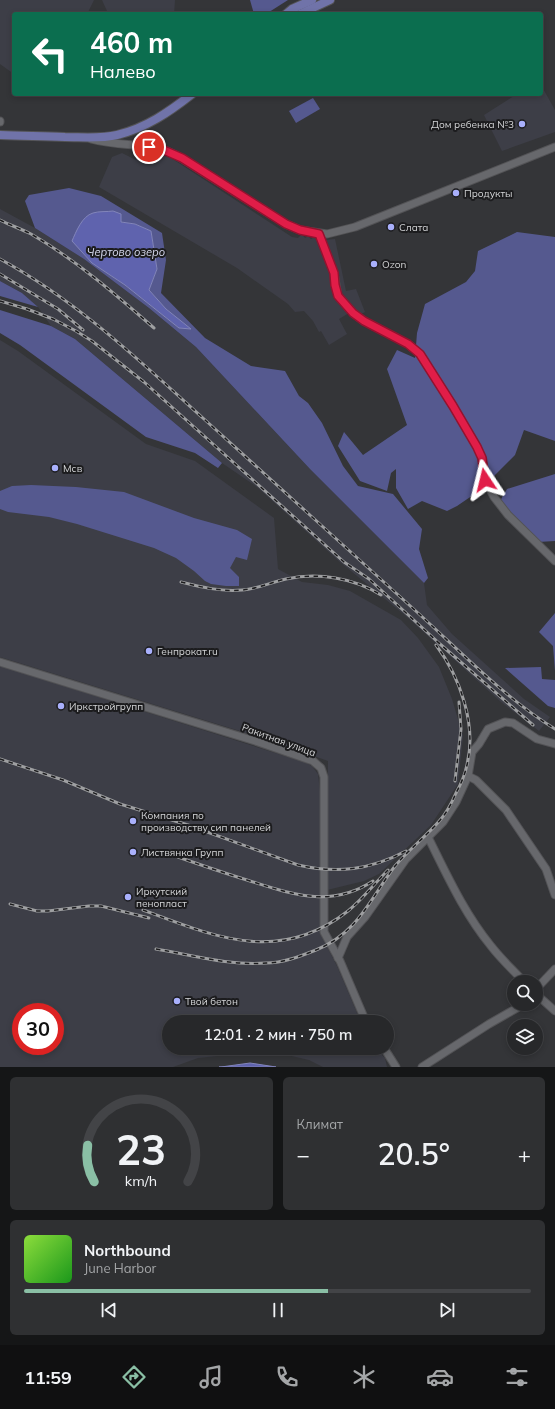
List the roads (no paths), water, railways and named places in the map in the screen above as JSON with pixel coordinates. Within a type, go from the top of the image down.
[{"type":"main road","points":[[288,12],[312,0]]},
{"type":"main road","points":[[304,12],[330,0]]},
{"type":"main road","points":[[0,135],[86,137],[116,135],[137,128],[164,115],[189,96]]},
{"type":"street","points":[[86,137],[106,143],[159,148],[170,152],[182,158],[286,224],[300,230],[319,234],[338,232],[355,227],[555,147]]},
{"type":"street","points":[[319,234],[334,273],[338,296],[353,313],[364,321],[408,344],[420,354],[477,447],[482,458],[485,480],[494,497],[508,515],[555,561]]},
{"type":"street","name":"Ракитная улица","points":[[0,662],[255,741],[313,761],[321,768],[324,777],[324,932],[338,958],[363,1015]]},
{"type":"street","points":[[338,958],[347,937],[365,917],[406,859],[428,838],[442,822],[456,802],[468,776],[472,752],[488,729],[505,722],[513,723],[537,738],[555,744]]},
{"type":"street","points":[[468,776],[476,780],[506,810],[546,869],[555,895]]},
{"type":"street","points":[[428,838],[460,901],[474,924],[491,947],[517,975]]},
{"type":"street","points":[[543,982],[555,969]]},
{"type":"street","points":[[543,1000],[555,1010]]},
{"type":"street","points":[[422,1067],[488,1024],[511,1011]]},
{"type":"street","points":[[388,1055],[396,1067]]},
{"type":"water","name":"Чертово озеро","points":[[113,211],[121,214],[121,222],[135,224],[151,231],[157,269],[149,290],[166,309],[191,329],[179,328],[125,285],[92,263],[72,241],[75,233],[86,217],[93,213]]},
{"type":"water","points":[[250,1063],[276,1067],[221,1067]]},
{"type":"railway","points":[[0,220],[31,234],[64,255],[110,290],[154,328]]},
{"type":"railway","points":[[0,259],[55,293],[81,312],[131,354],[484,674],[537,717],[555,729]]},
{"type":"railway","points":[[0,274],[58,309],[83,330]]},
{"type":"railway","points":[[0,301],[53,319],[76,331],[92,341],[144,382],[344,562],[369,579],[440,644],[533,725]]},
{"type":"railway","points":[[181,582],[211,589],[242,590],[281,580],[311,576],[335,578],[348,581],[359,584],[381,595]]},
{"type":"railway","points":[[156,949],[238,963],[272,963],[292,959],[316,950],[330,943],[353,925],[395,866],[430,831],[448,810],[465,772],[470,750],[468,718],[459,686],[445,658],[436,645]]},
{"type":"railway","points":[[455,781],[461,729],[459,702]]},
{"type":"railway","points":[[0,759],[63,780],[120,804],[188,825],[298,865],[312,868],[340,870],[366,866],[406,851]]},
{"type":"railway","points":[[178,857],[280,890],[311,896],[326,897],[342,895],[357,890],[373,881]]},
{"type":"railway","points":[[143,910],[196,929],[221,936],[247,941],[272,942],[297,937],[322,928],[348,911],[388,870]]},
{"type":"railway","points":[[10,904],[37,911],[101,906],[149,918]]},
{"type":"place","name":"Дом ребенка №3","points":[[522,124]]},
{"type":"place","name":"Продукты","points":[[456,193]]},
{"type":"place","name":"Слата","points":[[391,227]]},
{"type":"place","name":"Ozon","points":[[374,264]]},
{"type":"place","name":"Мсв","points":[[55,468]]},
{"type":"place","name":"Генпрокат.ru","points":[[149,651]]},
{"type":"place","name":"Иркстройгрупп","points":[[61,706]]},
{"type":"place","name":"Компания по производству сип панелей","points":[[133,821]]},
{"type":"place","name":"Листвянка Групп","points":[[133,852]]},
{"type":"place","name":"Иркутский пенопласт","points":[[128,897]]},
{"type":"place","name":"Твой бетон","points":[[177,1001]]}]
